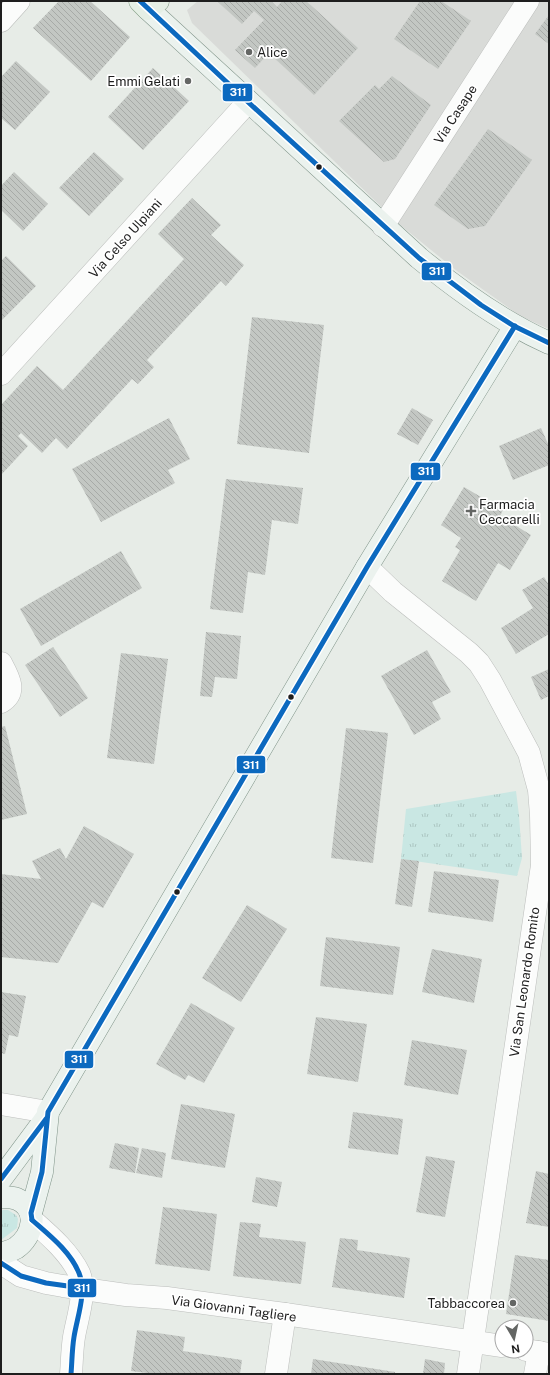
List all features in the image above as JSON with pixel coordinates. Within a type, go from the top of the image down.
[{"type":"street","points":[[1,21],[19,1]]},
{"type":"street","name":"Via Casape","points":[[383,226],[528,1]]},
{"type":"street","points":[[149,4],[248,102],[383,226],[444,279],[515,326],[549,343]]},
{"type":"street","name":"Via Celso Ulpiani","points":[[1,374],[248,102]]},
{"type":"street","points":[[1,1179],[47,1114],[367,567],[515,326]]},
{"type":"street","name":"Via San Leonardo Romito","points":[[367,567],[393,592],[455,641],[479,663],[504,704],[529,753],[538,790],[541,815],[542,865],[540,934],[472,1341],[468,1374]]},
{"type":"street","points":[[1,663],[9,678],[10,689],[5,700],[1,702]]},
{"type":"street","points":[[1,1104],[47,1114]]},
{"type":"street","points":[[1,1254],[15,1248],[25,1239],[30,1229],[42,1172],[46,1144],[47,1114]]},
{"type":"street","points":[[1,1197],[16,1199],[23,1203],[32,1216],[72,1262],[79,1274],[82,1288],[74,1338],[71,1374]]},
{"type":"street","name":"Via Giovanni Tagliere","points":[[1,1263],[21,1276],[46,1283],[126,1295],[167,1298],[285,1314],[494,1345]]},
{"type":"street","points":[[276,1374],[285,1314]]},
{"type":"street","points":[[535,1374],[538,1352]]},
{"type":"shaded area","points":[[198,1],[549,1],[549,329],[520,316],[457,271],[399,224],[192,23],[187,10]]},
{"type":"green space","points":[[516,791],[522,858],[517,876],[401,859],[406,809]]},
{"type":"green space","points":[[8,1210],[16,1215],[18,1219],[17,1228],[1,1240],[1,1211]]},
{"type":"building","points":[[59,1],[90,1],[130,37],[91,81],[33,28]]},
{"type":"building","points":[[217,1],[271,1],[277,7],[282,1],[306,1],[358,48],[314,95],[269,53],[255,68],[235,50],[264,20],[254,11],[242,24]]},
{"type":"building","points":[[420,1],[441,1],[471,21],[438,69],[394,39]]},
{"type":"building","points":[[549,15],[549,44],[535,34]]},
{"type":"building","points":[[16,61],[50,92],[15,130],[1,118],[1,77]]},
{"type":"building","points":[[153,68],[189,101],[143,150],[108,117]]},
{"type":"building","points":[[392,76],[431,105],[395,159],[384,162],[339,121],[375,85],[379,89]]},
{"type":"building","points":[[488,129],[532,160],[485,226],[468,229],[434,205]]},
{"type":"building","points":[[94,152],[124,179],[89,216],[59,188]]},
{"type":"building","points":[[14,172],[48,204],[23,231],[1,210],[1,186]]},
{"type":"building","points":[[192,198],[221,225],[211,235],[244,265],[226,286],[221,281],[147,360],[154,367],[138,384],[132,379],[67,449],[56,438],[42,453],[21,433],[18,436],[28,446],[1,475],[1,405],[37,366],[63,390],[184,259],[158,234]]},
{"type":"building","points":[[6,256],[36,286],[1,321],[1,261]]},
{"type":"building","points":[[252,317],[324,325],[309,453],[237,444]]},
{"type":"building","points":[[412,408],[433,420],[418,445],[397,434]]},
{"type":"building","points":[[169,418],[190,459],[168,470],[175,483],[101,522],[72,469]]},
{"type":"building","points":[[541,428],[549,446],[549,465],[513,480],[499,446]]},
{"type":"building","points":[[226,479],[303,488],[298,524],[272,520],[265,575],[248,572],[243,613],[210,609]]},
{"type":"building","points":[[464,487],[503,510],[500,516],[531,535],[510,570],[498,563],[476,601],[442,581],[460,550],[455,547],[461,538],[441,525]]},
{"type":"building","points":[[121,551],[142,588],[41,646],[20,609]]},
{"type":"building","points":[[544,577],[549,585],[549,634],[516,654],[501,628],[533,608],[522,590]]},
{"type":"building","points":[[206,632],[241,636],[237,679],[215,677],[212,697],[200,696]]},
{"type":"building","points":[[53,647],[88,698],[60,717],[25,665]]},
{"type":"building","points":[[427,650],[451,692],[432,702],[441,719],[414,735],[381,676]]},
{"type":"building","points":[[121,653],[168,659],[154,764],[107,758]]},
{"type":"building","points":[[549,669],[549,696],[541,700],[531,677]]},
{"type":"building","points":[[5,726],[27,814],[1,820],[1,727]]},
{"type":"building","points":[[346,728],[388,733],[373,863],[331,858]]},
{"type":"building","points":[[84,826],[134,854],[103,908],[92,902],[58,963],[1,957],[1,874],[41,879],[32,861],[60,848],[66,859]]},
{"type":"building","points":[[401,859],[419,861],[412,907],[395,904]]},
{"type":"building","points":[[434,871],[499,880],[493,922],[428,912]]},
{"type":"building","points":[[247,905],[287,929],[241,1002],[202,978]]},
{"type":"building","points":[[326,937],[400,947],[393,995],[320,986]]},
{"type":"building","points":[[432,949],[482,959],[474,1003],[422,992]]},
{"type":"building","points":[[1,992],[26,996],[18,1037],[9,1035],[5,1054],[1,1053]]},
{"type":"building","points":[[191,1003],[235,1028],[204,1083],[188,1075],[185,1080],[156,1064]]},
{"type":"building","points":[[316,1017],[367,1024],[358,1082],[307,1074]]},
{"type":"building","points":[[412,1040],[467,1050],[458,1095],[404,1085]]},
{"type":"building","points":[[181,1104],[235,1114],[225,1168],[171,1159]]},
{"type":"building","points":[[353,1112],[403,1119],[398,1155],[348,1148]]},
{"type":"building","points":[[115,1143],[139,1148],[135,1173],[109,1168]]},
{"type":"building","points":[[142,1148],[166,1153],[162,1178],[136,1173]]},
{"type":"building","points":[[426,1156],[455,1161],[445,1217],[416,1212]]},
{"type":"building","points":[[536,1171],[549,1174],[549,1227],[526,1223]]},
{"type":"building","points":[[256,1177],[282,1182],[277,1207],[252,1202]]},
{"type":"building","points":[[163,1207],[217,1214],[210,1271],[155,1264]]},
{"type":"building","points":[[240,1222],[261,1224],[259,1237],[306,1242],[301,1284],[233,1276]]},
{"type":"building","points":[[340,1238],[358,1240],[357,1250],[410,1258],[404,1298],[332,1287]]},
{"type":"building","points":[[515,1255],[549,1260],[549,1321],[506,1314]]},
{"type":"building","points":[[137,1330],[185,1337],[183,1351],[242,1360],[240,1374],[155,1374],[131,1371]]},
{"type":"building","points":[[313,1359],[395,1372],[395,1374],[311,1374]]},
{"type":"building","points":[[425,1359],[445,1363],[444,1374],[423,1374]]},
{"type":"transit line","name":"311","points":[[140,1],[419,258],[481,305],[514,326],[549,343]]},
{"type":"transit line","name":"311","points":[[32,1220],[31,1213],[42,1172],[48,1112],[367,567],[515,326]]},
{"type":"transit line","name":"311","points":[[1,1179],[46,1119]]},
{"type":"transit line","name":"311","points":[[32,1220],[65,1251],[79,1273],[82,1297],[73,1342],[71,1374]]},
{"type":"transit line","name":"311","points":[[1,1263],[21,1276],[46,1283],[82,1288]]},
{"type":"place","name":"Alice","points":[[249,52]]},
{"type":"place","name":"Emmi Gelati","points":[[188,81]]},
{"type":"place","name":"Farmacia Ceccarelli","points":[[471,511]]},
{"type":"place","name":"Tabbaccorea","points":[[513,1303]]}]
